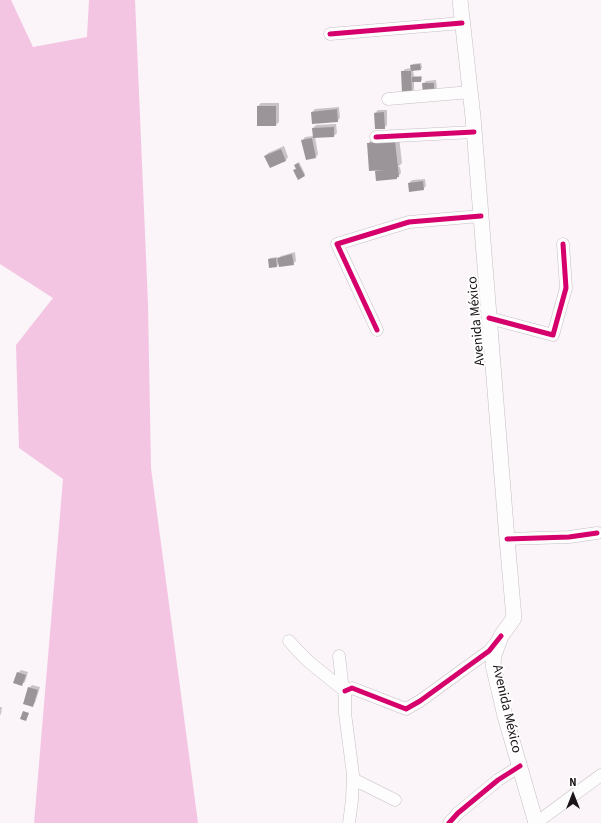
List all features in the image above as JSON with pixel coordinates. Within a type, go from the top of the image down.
[{"type":"main road","name":"Avenida México","points":[[460,0],[474,132],[506,539],[514,618],[501,636],[492,665],[536,823]]},
{"type":"street","points":[[330,34],[462,23]]},
{"type":"street","points":[[388,99],[470,92]]},
{"type":"street","points":[[376,136],[474,132]]},
{"type":"street","points":[[377,330],[337,244],[409,222],[481,216]]},
{"type":"street","points":[[489,318],[553,335],[566,288],[563,244]]},
{"type":"street","points":[[506,539],[569,537],[597,533]]},
{"type":"street","points":[[345,691],[352,688],[406,709],[420,701],[489,651],[501,636]]},
{"type":"street","points":[[289,641],[309,662],[345,691]]},
{"type":"street","points":[[339,656],[342,682],[345,691],[345,713],[353,779],[349,823]]},
{"type":"street","points":[[450,823],[458,813],[486,789],[520,766]]},
{"type":"street","points":[[536,823],[601,775]]},
{"type":"street","points":[[353,779],[395,800]]},
{"type":"shaded area","points":[[0,0],[11,0],[33,47],[87,37],[89,0],[135,0],[148,304],[151,468],[198,823],[34,823],[63,479],[19,448],[16,345],[53,298],[0,264]]},
{"type":"building","points":[[420,64],[421,70],[411,71],[410,65]]},
{"type":"building","points":[[401,71],[411,71],[412,93],[402,93]]},
{"type":"building","points":[[412,77],[421,77],[421,82],[412,82]]},
{"type":"building","points":[[422,83],[434,83],[434,93],[423,93]]},
{"type":"building","points":[[257,106],[276,106],[276,126],[257,126]]},
{"type":"building","points":[[337,109],[338,122],[312,124],[311,112]]},
{"type":"building","points":[[384,112],[385,129],[375,129],[374,113]]},
{"type":"building","points":[[334,127],[334,137],[313,138],[312,128]]},
{"type":"building","points":[[312,138],[316,158],[306,160],[301,140]]},
{"type":"building","points":[[395,141],[399,177],[397,177],[397,179],[376,181],[375,171],[385,170],[369,171],[367,143]]},
{"type":"building","points":[[281,149],[286,161],[270,168],[264,156]]},
{"type":"building","points":[[298,163],[305,176],[298,180],[293,170],[296,169],[294,165]]},
{"type":"building","points":[[423,181],[424,190],[409,192],[408,183]]},
{"type":"building","points":[[292,254],[294,265],[279,267],[277,258]]},
{"type":"building","points":[[276,258],[277,267],[269,268],[268,259]]},
{"type":"building","points":[[17,672],[26,675],[22,686],[13,683]]},
{"type":"building","points":[[28,687],[38,690],[33,707],[23,704]]},
{"type":"building","points":[[23,711],[29,713],[26,721],[20,719]]},
{"type":"cycle path","points":[[330,34],[462,23]]},
{"type":"cycle path","points":[[376,137],[474,132]]},
{"type":"cycle path","points":[[377,330],[337,244],[409,222],[481,216]]},
{"type":"cycle path","points":[[489,318],[553,335],[566,288],[563,244]]},
{"type":"cycle path","points":[[507,539],[569,537],[597,533]]},
{"type":"cycle path","points":[[345,691],[352,688],[406,709],[420,701],[489,651],[501,636]]},
{"type":"cycle path","points":[[449,823],[458,813],[498,780],[520,766]]}]
